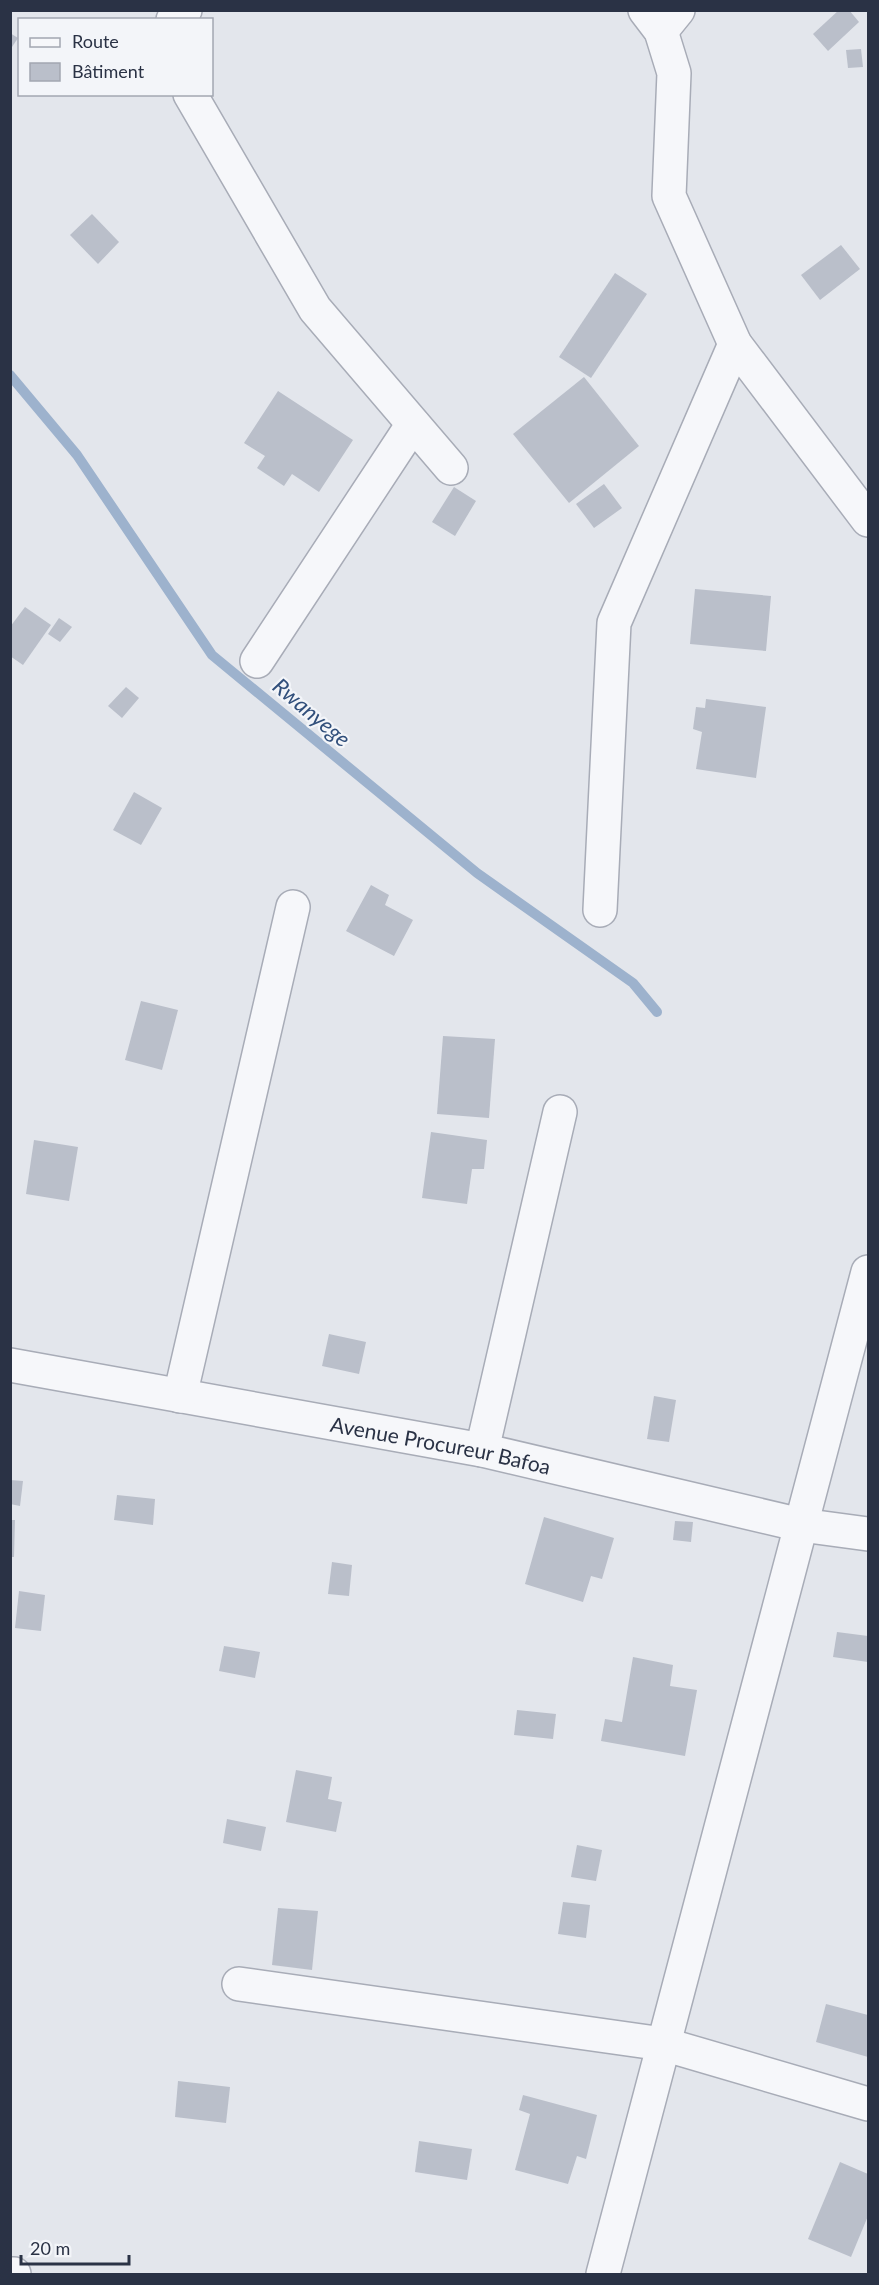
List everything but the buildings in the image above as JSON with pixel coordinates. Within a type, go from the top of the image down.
[{"type":"street","points":[[662,17],[674,73],[669,196],[735,344],[868,520]]},
{"type":"street","points":[[191,96],[315,309],[451,468]]},
{"type":"street","points":[[600,910],[615,623],[735,344]]},
{"type":"street","points":[[257,661],[413,424]]},
{"type":"street","points":[[180,1396],[293,907]]},
{"type":"street","points":[[482,1450],[560,1113]]},
{"type":"street","points":[[603,2274],[868,1272]]},
{"type":"street","name":"Avenue Procureur Bafoa","points":[[10,1365],[482,1450],[801,1525],[868,1534]]},
{"type":"street","points":[[239,1984],[663,2044],[868,2104]]},
{"type":"waterway","name":"Rwanyege","points":[[10,375],[77,455],[212,655],[477,873],[633,983],[657,1012]]}]
